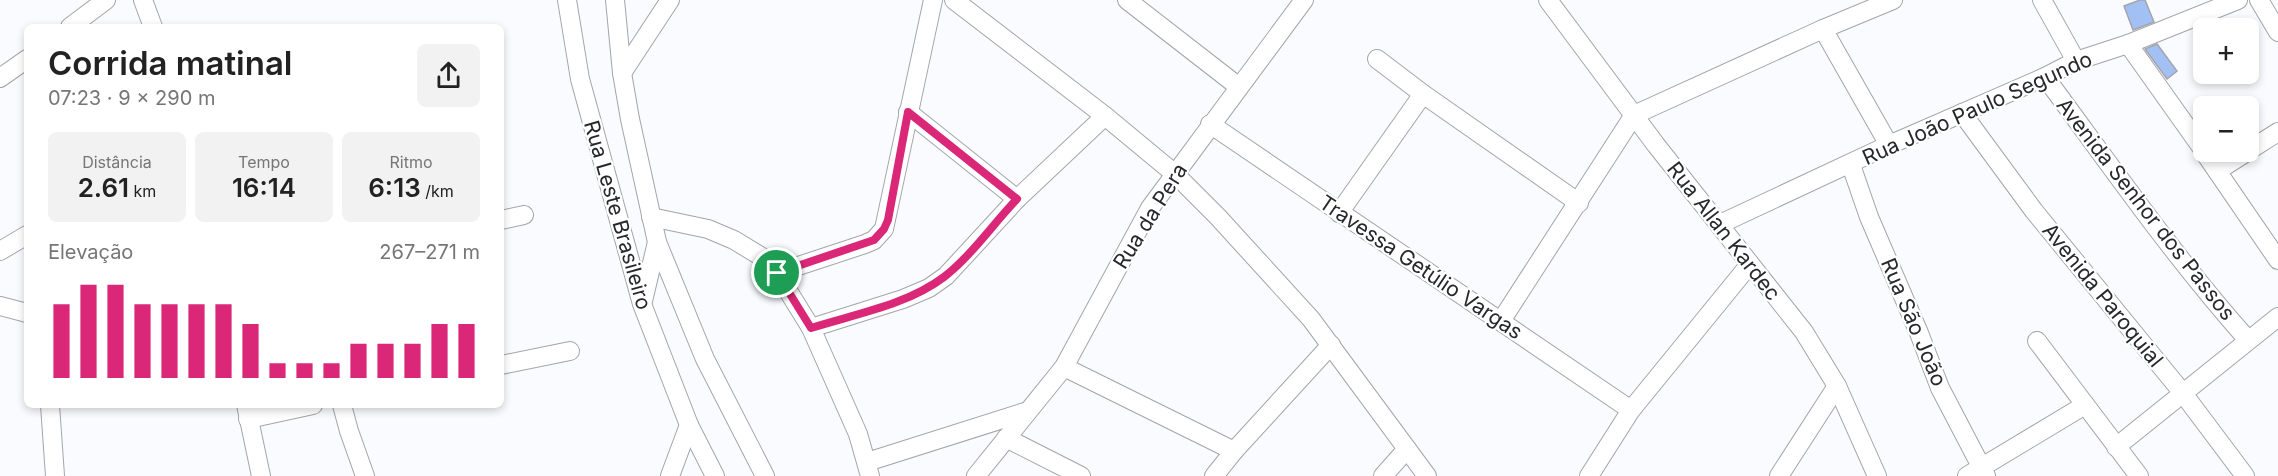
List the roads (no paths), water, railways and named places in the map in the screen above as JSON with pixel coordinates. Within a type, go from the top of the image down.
[{"type":"street","points":[[74,24],[106,0]]},
{"type":"street","points":[[143,0],[152,24]]},
{"type":"street","name":"Rua Leste Brasileiro","points":[[567,0],[580,79],[642,304],[689,425],[715,476]]},
{"type":"street","points":[[615,0],[622,73],[657,242],[705,359],[765,476]]},
{"type":"street","points":[[622,73],[670,0]]},
{"type":"street","points":[[777,273],[865,244],[879,235],[888,220],[908,112],[933,0]]},
{"type":"street","points":[[954,0],[1106,116],[1175,174],[1218,217],[1296,302],[1331,345],[1427,476]]},
{"type":"street","points":[[1128,0],[1239,87]]},
{"type":"street","name":"Rua da Pera","points":[[976,476],[1064,367],[1150,208],[1304,0]]},
{"type":"street","name":"Rua Allan Kardec","points":[[1548,0],[1634,115],[1804,332],[1837,386],[1877,476]]},
{"type":"street","points":[[1501,321],[1634,115],[1823,29],[1893,0]]},
{"type":"street","points":[[2042,0],[2076,61]]},
{"type":"street","name":"Rua João Paulo Segundo","points":[[1720,224],[2076,61],[2128,44],[2238,0]]},
{"type":"street","points":[[2259,0],[2278,32]]},
{"type":"street","points":[[1823,29],[1889,145]]},
{"type":"street","points":[[2128,44],[2193,136]]},
{"type":"street","points":[[1377,59],[1579,203]]},
{"type":"street","points":[[0,78],[24,61]]},
{"type":"street","name":"Avenida Senhor dos Passos","points":[[2045,77],[2210,298],[2248,340]]},
{"type":"street","points":[[1339,213],[1423,94]]},
{"type":"street","points":[[908,112],[1017,199]]},
{"type":"street","name":"Avenida Paroquial","points":[[1962,113],[2062,245],[2182,392],[2245,476]]},
{"type":"street","points":[[811,328],[903,299],[929,288],[946,276],[1017,199],[1106,116]]},
{"type":"street","name":"Travessa Getúlio Vargas","points":[[1210,124],[1631,410]]},
{"type":"street","points":[[2259,144],[2278,132]]},
{"type":"street","points":[[2211,162],[2278,260]]},
{"type":"street","points":[[2217,171],[2231,162]]},
{"type":"street","name":"Rua São João","points":[[1851,165],[1869,217],[1978,473]]},
{"type":"street","points":[[504,219],[524,215]]},
{"type":"street","points":[[651,217],[708,229],[734,240],[762,257],[777,273],[811,328],[858,434],[869,469],[1029,411]]},
{"type":"street","points":[[0,251],[24,237]]},
{"type":"street","points":[[642,304],[657,242]]},
{"type":"street","points":[[1589,476],[1631,410],[1750,264]]},
{"type":"street","points":[[0,306],[24,312]]},
{"type":"street","points":[[2116,447],[2278,317]]},
{"type":"street","points":[[2037,341],[2139,476]]},
{"type":"street","points":[[1214,476],[1331,345]]},
{"type":"street","points":[[504,364],[570,351]]},
{"type":"street","points":[[1064,367],[1234,451]]},
{"type":"street","points":[[1779,476],[1837,386]]},
{"type":"street","points":[[1978,473],[2085,405]]},
{"type":"street","points":[[50,408],[55,476]]},
{"type":"street","points":[[261,476],[247,412],[285,408]]},
{"type":"street","points":[[343,408],[365,476]]},
{"type":"street","points":[[670,476],[689,425]]},
{"type":"street","points":[[1006,438],[1081,476]]},
{"type":"street","points":[[1383,476],[1407,448]]}]
